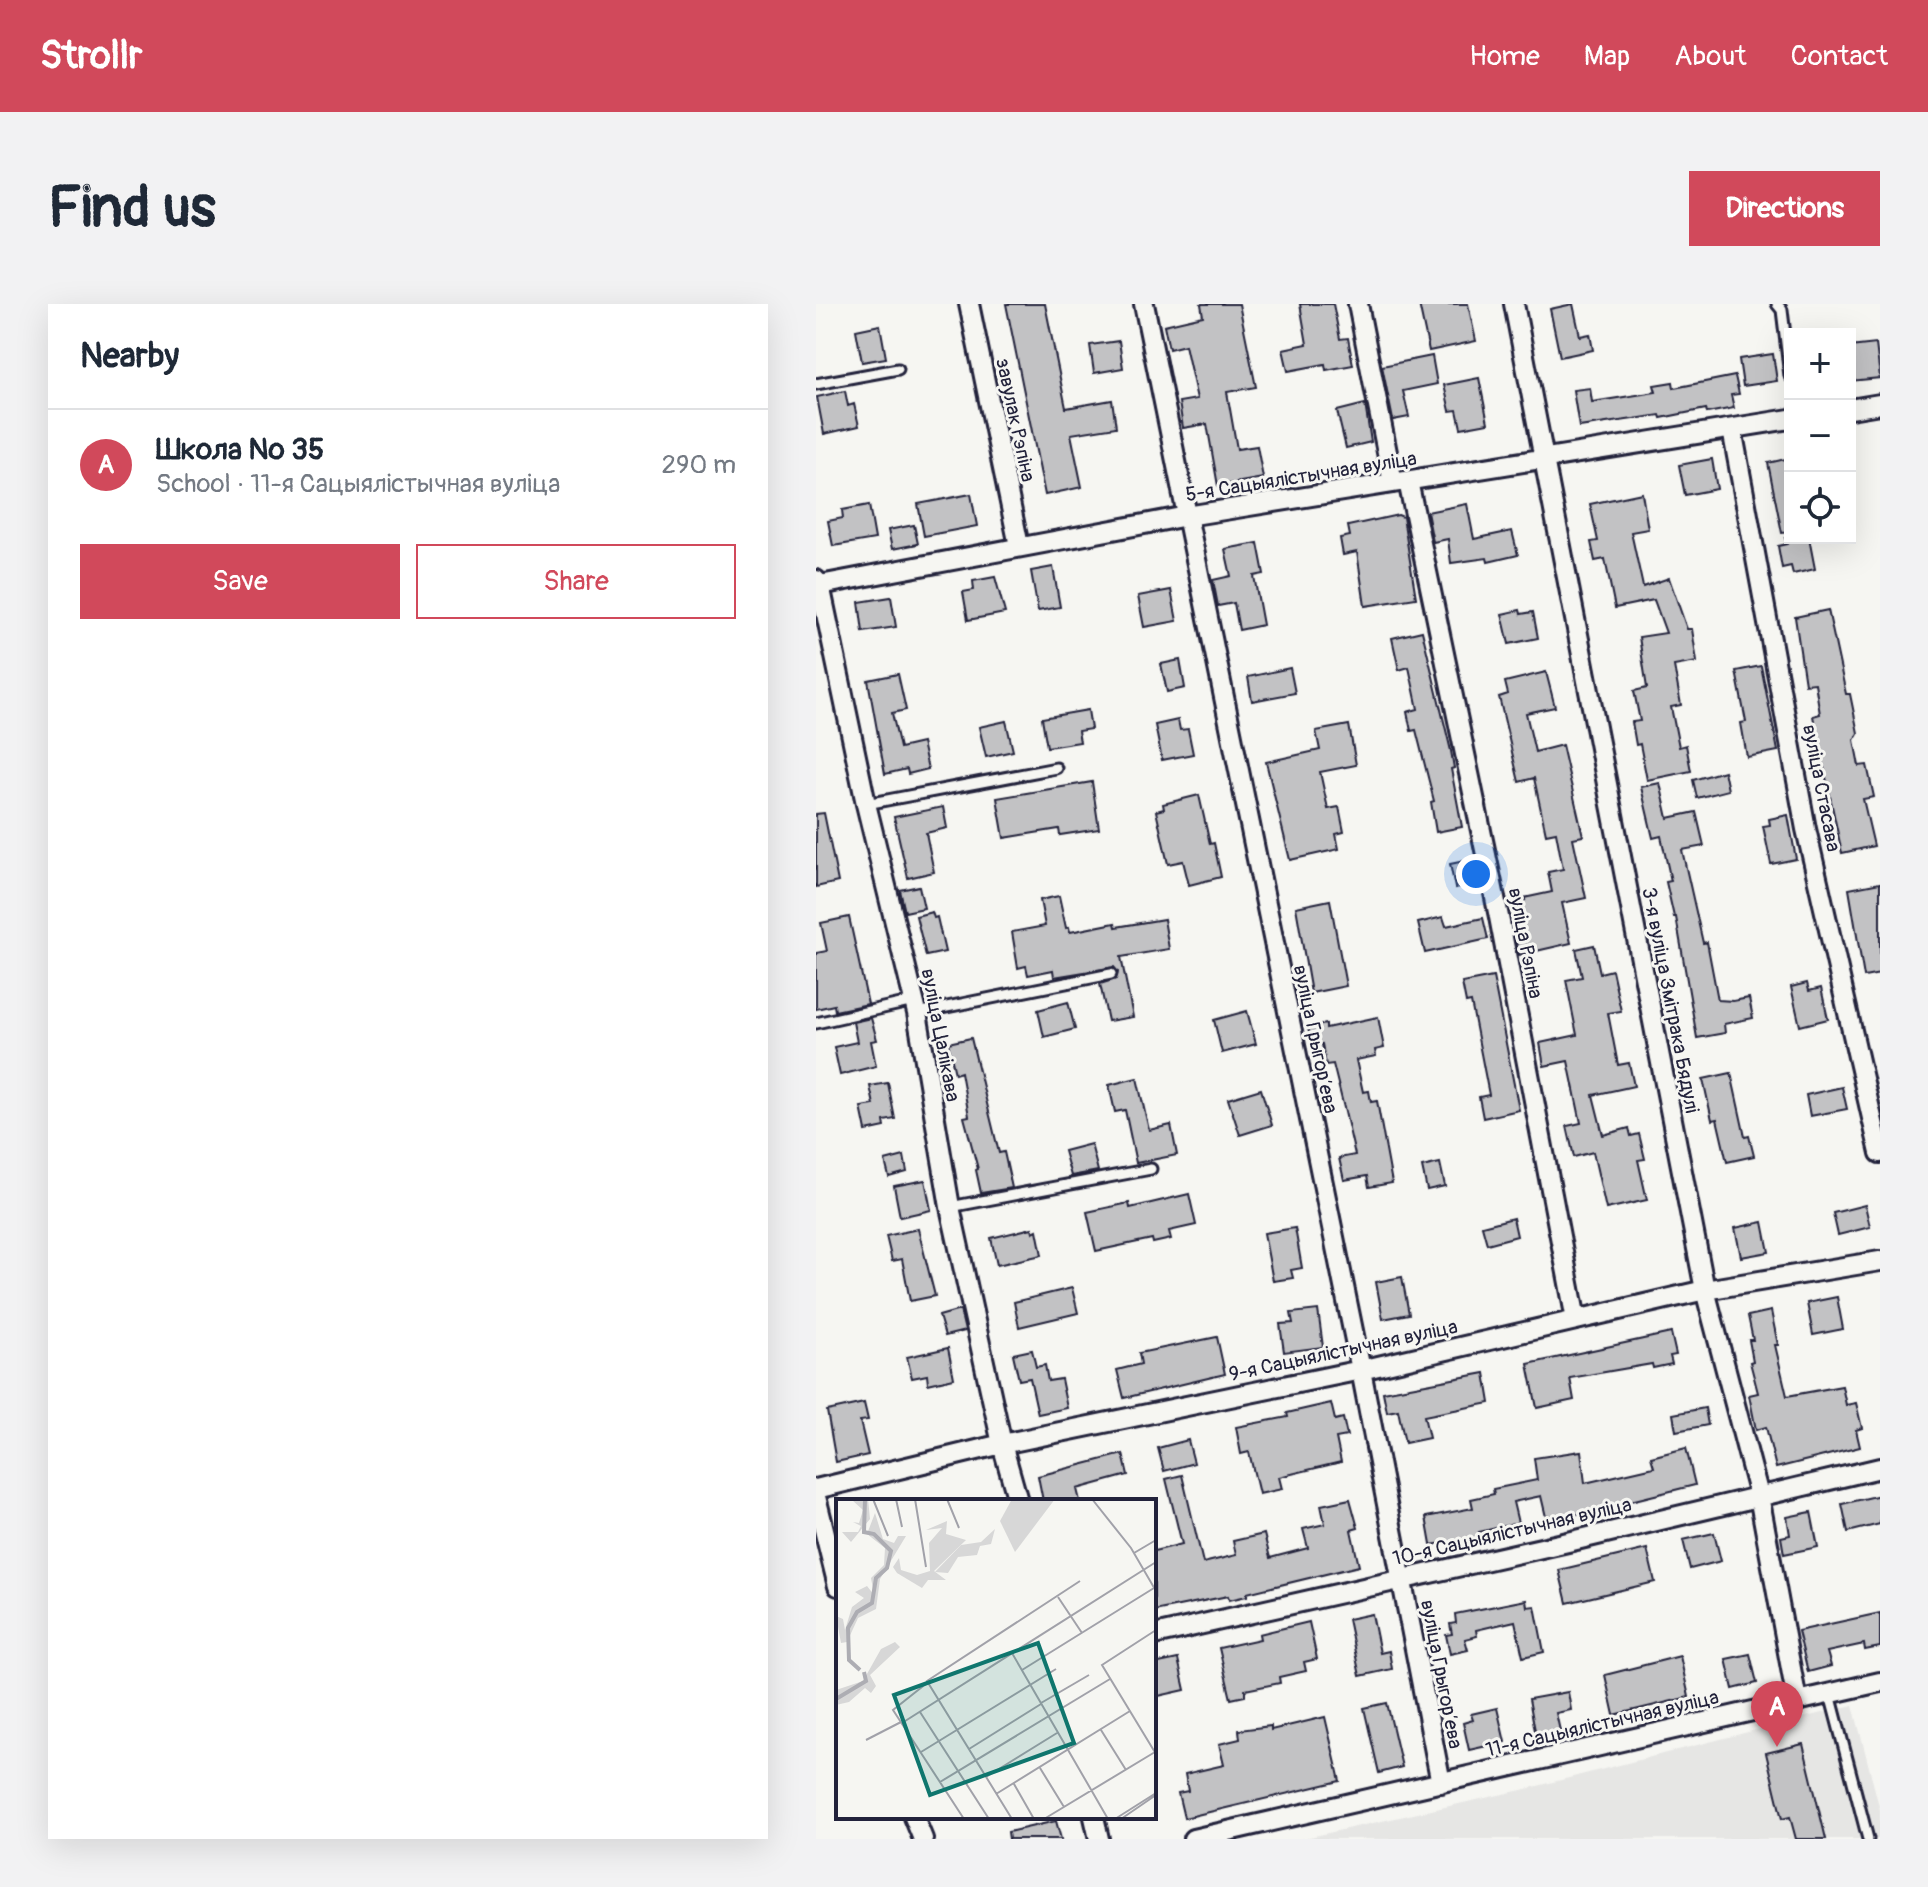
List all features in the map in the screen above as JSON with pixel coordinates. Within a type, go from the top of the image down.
[{"type":"street","name":"завулак Рэпіна","points":[[969,304],[1019,546]]},
{"type":"street","name":"вуліца Грыгорʼева","points":[[1144,304],[1361,1370],[1441,1783]]},
{"type":"street","name":"вуліца Рэпіна","points":[[1358,304],[1499,917],[1576,1320]]},
{"type":"street","name":"3-я вуліца Змітрака Бядулі","points":[[1514,304],[1705,1290],[1759,1496],[1797,1701]]},
{"type":"street","points":[[1856,408],[1880,404]]},
{"type":"street","name":"5-я Сацыялістычная вуліца","points":[[818,582],[1187,516],[1784,420]]},
{"type":"street","name":"вуліца Стасава","points":[[1732,429],[1806,829],[1880,1153]]},
{"type":"street","name":"вуліца Цалікава","points":[[818,582],[866,804],[915,1007],[950,1207],[1002,1444],[1017,1499]]},
{"type":"street","name":"9-я Сацыялістычная вуліца","points":[[816,1489],[1002,1444],[1361,1370],[1705,1290],[1880,1261]]},
{"type":"street","name":"10-я Сацыялістычная вуліца","points":[[1156,1635],[1880,1468]]},
{"type":"street","points":[[816,1497],[836,1578]]},
{"type":"street","name":"11-я Сацыялістычная вуліца","points":[[1193,1839],[1880,1682]]},
{"type":"street","points":[[915,1819],[923,1839]]},
{"type":"street","points":[[1094,1819],[1099,1839]]},
{"type":"lane","points":[[1777,304],[1782,310],[1784,328]]},
{"type":"lane","points":[[816,384],[898,369]]},
{"type":"lane","points":[[866,804],[1056,768]]},
{"type":"lane","points":[[816,1023],[1111,974]]},
{"type":"lane","points":[[950,1207],[1151,1169]]},
{"type":"lane","points":[[1830,1694],[1868,1839]]},
{"type":"shaded area","points":[[1853,1705],[1880,1810],[1880,1839],[1301,1839],[1526,1789]]},
{"type":"building","points":[[1006,304],[1045,304],[1066,408],[1112,400],[1116,427],[1071,434],[1082,487],[1045,495]]},
{"type":"building","points":[[1201,304],[1239,304],[1256,387],[1227,392],[1237,449],[1257,446],[1263,478],[1218,486],[1207,424],[1183,428],[1179,402],[1197,399],[1185,345],[1169,349],[1164,325],[1203,316]]},
{"type":"building","points":[[1300,304],[1333,304],[1340,339],[1348,338],[1353,365],[1326,370],[1325,364],[1288,371],[1283,349],[1307,344]]},
{"type":"building","points":[[1419,304],[1468,304],[1476,341],[1429,351]]},
{"type":"building","points":[[1573,304],[1580,336],[1590,334],[1593,350],[1560,357],[1550,309]]},
{"type":"building","points":[[880,325],[886,358],[862,362],[856,330]]},
{"type":"building","points":[[1119,341],[1123,368],[1094,373],[1090,345]]},
{"type":"building","points":[[1876,344],[1880,378],[1856,380],[1856,346]]},
{"type":"building","points":[[1773,354],[1777,381],[1743,386],[1739,359]]},
{"type":"building","points":[[1432,356],[1437,384],[1403,391],[1409,417],[1393,420],[1382,366]]},
{"type":"building","points":[[1735,376],[1739,394],[1731,395],[1734,408],[1707,413],[1706,409],[1661,418],[1660,415],[1579,427],[1573,390],[1590,388],[1592,402],[1656,392],[1654,385],[1673,382],[1674,388]]},
{"type":"building","points":[[1479,378],[1488,423],[1461,428],[1457,410],[1450,411],[1444,385]]},
{"type":"building","points":[[845,391],[848,406],[854,404],[859,426],[824,434],[817,397]]},
{"type":"building","points":[[1365,404],[1371,442],[1346,448],[1337,411]]},
{"type":"building","points":[[1712,459],[1717,489],[1685,495],[1679,465]]},
{"type":"building","points":[[1784,459],[1784,533],[1782,533],[1768,463]]},
{"type":"building","points":[[1642,493],[1648,529],[1631,532],[1643,587],[1669,578],[1687,629],[1692,629],[1697,662],[1674,666],[1681,705],[1671,707],[1679,747],[1686,745],[1691,771],[1647,780],[1632,722],[1640,721],[1634,691],[1647,688],[1639,637],[1666,633],[1654,600],[1615,608],[1605,559],[1595,561],[1591,542],[1598,541],[1590,504]]},
{"type":"building","points":[[971,494],[977,526],[924,536],[918,504]]},
{"type":"building","points":[[1467,504],[1474,539],[1512,531],[1518,555],[1488,562],[1487,558],[1451,563],[1448,539],[1433,542],[1427,512]]},
{"type":"building","points":[[869,505],[875,539],[833,546],[828,521],[843,518],[842,510]]},
{"type":"building","points":[[1398,515],[1403,517],[1416,598],[1365,606],[1357,552],[1343,555],[1340,538],[1350,536],[1348,526]]},
{"type":"building","points":[[914,525],[918,544],[892,549],[888,530]]},
{"type":"building","points":[[1258,543],[1264,574],[1254,576],[1263,625],[1239,630],[1234,603],[1218,606],[1213,580],[1231,576],[1225,549]]},
{"type":"building","points":[[1810,544],[1815,569],[1793,574],[1791,566],[1782,568],[1778,546]]},
{"type":"building","points":[[1053,567],[1060,607],[1038,611],[1031,571]]},
{"type":"building","points":[[995,577],[1005,613],[968,620],[963,592],[974,590],[973,581]]},
{"type":"building","points":[[1171,590],[1177,621],[1144,627],[1138,596]]},
{"type":"building","points":[[891,597],[896,627],[863,632],[859,602]]},
{"type":"building","points":[[1520,610],[1521,614],[1533,612],[1538,638],[1509,644],[1502,614]]},
{"type":"building","points":[[1828,610],[1846,694],[1850,694],[1858,733],[1854,740],[1859,766],[1867,765],[1874,797],[1863,799],[1874,846],[1842,853],[1813,716],[1820,714],[1815,683],[1805,684],[1795,617]]},
{"type":"building","points":[[1422,631],[1451,751],[1454,768],[1451,769],[1462,827],[1436,832],[1431,802],[1434,801],[1416,730],[1411,731],[1407,712],[1418,709],[1409,667],[1399,670],[1392,638]]},
{"type":"building","points":[[1180,660],[1185,688],[1167,692],[1161,664]]},
{"type":"building","points":[[1761,666],[1778,751],[1747,757],[1741,723],[1746,722],[1736,671]]},
{"type":"building","points":[[1290,668],[1295,693],[1252,701],[1248,677]]},
{"type":"building","points":[[1546,672],[1555,707],[1526,713],[1535,752],[1562,745],[1583,836],[1573,838],[1586,898],[1562,903],[1571,943],[1519,955],[1512,923],[1523,921],[1519,901],[1552,892],[1548,872],[1563,869],[1556,832],[1546,834],[1534,778],[1519,782],[1499,697],[1508,694],[1505,682]]},
{"type":"building","points":[[898,674],[906,710],[892,713],[900,748],[922,743],[928,769],[908,774],[907,769],[885,774],[868,680]]},
{"type":"building","points":[[1088,710],[1091,729],[1078,731],[1080,742],[1047,747],[1042,718]]},
{"type":"building","points":[[1178,720],[1180,730],[1188,729],[1193,754],[1162,760],[1155,725]]},
{"type":"building","points":[[1006,721],[1013,751],[986,757],[979,727]]},
{"type":"building","points":[[1349,725],[1356,765],[1320,772],[1328,809],[1339,807],[1344,832],[1336,834],[1339,849],[1290,860],[1266,762],[1320,750],[1316,731]]},
{"type":"building","points":[[1724,771],[1728,790],[1697,798],[1693,780]]},
{"type":"building","points":[[1092,782],[1099,829],[1060,835],[1059,829],[1004,838],[997,798]]},
{"type":"building","points":[[1660,783],[1668,818],[1696,812],[1704,846],[1682,850],[1703,943],[1707,942],[1718,1000],[1749,998],[1753,1018],[1724,1024],[1725,1033],[1697,1038],[1676,917],[1666,882],[1671,881],[1661,836],[1653,838],[1641,787]]},
{"type":"building","points":[[1199,795],[1221,877],[1189,885],[1183,861],[1168,864],[1156,811],[1164,809],[1163,804]]},
{"type":"building","points":[[943,807],[947,828],[926,833],[934,872],[908,878],[894,817]]},
{"type":"building","points":[[824,813],[838,882],[816,887],[816,814]]},
{"type":"building","points":[[1788,815],[1796,859],[1771,864],[1763,826],[1770,825],[1769,819]]},
{"type":"building","points":[[1474,859],[1479,883],[1455,888],[1450,864]]},
{"type":"building","points":[[1880,883],[1880,974],[1864,977],[1849,889]]},
{"type":"building","points":[[919,886],[924,908],[905,912],[900,890]]},
{"type":"building","points":[[1059,896],[1066,928],[1069,927],[1070,932],[1115,923],[1116,927],[1164,919],[1169,949],[1121,957],[1133,1017],[1108,1021],[1100,984],[1116,979],[1118,972],[1114,967],[1054,977],[1053,970],[1028,975],[1026,966],[1018,968],[1012,932],[1045,926],[1040,900]]},
{"type":"building","points":[[1330,900],[1346,986],[1311,993],[1296,907]]},
{"type":"building","points":[[932,912],[934,918],[937,917],[945,952],[926,956],[916,916]]},
{"type":"building","points":[[849,917],[868,1004],[835,1011],[834,1005],[816,1009],[816,953],[827,951],[821,923]]},
{"type":"building","points":[[1443,917],[1446,926],[1483,918],[1488,939],[1425,953],[1418,923]]},
{"type":"building","points":[[1594,945],[1600,973],[1612,970],[1621,1011],[1608,1013],[1618,1065],[1629,1063],[1634,1086],[1593,1095],[1603,1135],[1629,1128],[1631,1136],[1639,1134],[1645,1159],[1638,1160],[1647,1200],[1606,1209],[1593,1152],[1574,1157],[1567,1126],[1581,1123],[1568,1061],[1544,1066],[1540,1043],[1577,1035],[1566,980],[1582,977],[1576,949]]},
{"type":"building","points":[[1493,977],[1519,1110],[1483,1118],[1479,1097],[1489,1095],[1471,1002],[1466,1003],[1462,983]]},
{"type":"building","points":[[1807,983],[1809,991],[1821,988],[1828,1019],[1800,1026],[1791,987]]},
{"type":"building","points":[[1068,1002],[1075,1029],[1044,1037],[1038,1010]]},
{"type":"building","points":[[1247,1011],[1256,1044],[1222,1053],[1214,1020]]},
{"type":"building","points":[[1378,1017],[1384,1048],[1375,1050],[1376,1056],[1356,1060],[1363,1092],[1369,1091],[1371,1102],[1377,1101],[1392,1183],[1369,1187],[1367,1176],[1344,1180],[1339,1158],[1355,1155],[1345,1112],[1333,1064],[1326,1065],[1322,1044],[1312,1046],[1308,1028],[1326,1024],[1326,1028]]},
{"type":"building","points":[[871,1018],[877,1040],[871,1041],[876,1066],[840,1075],[834,1047],[857,1042],[853,1022]]},
{"type":"building","points":[[971,1038],[999,1153],[1004,1152],[1012,1188],[981,1193],[964,1117],[969,1116],[961,1072],[955,1074],[948,1043]]},
{"type":"building","points":[[1731,1073],[1745,1137],[1749,1136],[1754,1156],[1727,1162],[1717,1119],[1712,1120],[1703,1079]]},
{"type":"building","points":[[1137,1078],[1149,1130],[1171,1125],[1177,1155],[1136,1163],[1125,1110],[1115,1112],[1109,1085]]},
{"type":"building","points":[[888,1083],[895,1119],[884,1121],[885,1127],[866,1131],[861,1107],[874,1105],[870,1086]]},
{"type":"building","points":[[1842,1087],[1847,1109],[1810,1116],[1806,1095]]},
{"type":"building","points":[[1261,1089],[1272,1125],[1240,1135],[1228,1099]]},
{"type":"building","points":[[1091,1144],[1098,1171],[1071,1176],[1064,1151]]},
{"type":"building","points":[[904,1156],[907,1172],[889,1177],[885,1161]]},
{"type":"building","points":[[1440,1163],[1445,1186],[1427,1190],[1422,1167]]},
{"type":"building","points":[[925,1180],[931,1210],[900,1217],[894,1186]]},
{"type":"building","points":[[1189,1194],[1196,1225],[1169,1231],[1171,1239],[1153,1243],[1152,1239],[1096,1251],[1087,1212],[1129,1203],[1130,1208]]},
{"type":"building","points":[[1865,1205],[1870,1227],[1838,1235],[1833,1213]]},
{"type":"building","points":[[1513,1218],[1517,1236],[1487,1244],[1482,1226]]},
{"type":"building","points":[[1763,1222],[1769,1252],[1741,1257],[1735,1228]]},
{"type":"building","points":[[1032,1228],[1033,1232],[1037,1230],[1042,1255],[997,1265],[991,1238]]},
{"type":"building","points":[[1295,1228],[1302,1268],[1291,1270],[1293,1278],[1273,1281],[1264,1233]]},
{"type":"building","points":[[918,1229],[935,1296],[910,1301],[902,1259],[892,1261],[886,1236]]},
{"type":"building","points":[[1402,1277],[1409,1314],[1383,1319],[1376,1282]]},
{"type":"building","points":[[1072,1288],[1078,1313],[1019,1327],[1014,1302]]},
{"type":"building","points":[[1837,1297],[1843,1329],[1813,1335],[1807,1303]]},
{"type":"building","points":[[960,1310],[965,1331],[945,1336],[939,1316]]},
{"type":"building","points":[[1318,1310],[1323,1347],[1284,1352],[1280,1324],[1293,1323],[1291,1313]]},
{"type":"building","points":[[1771,1311],[1787,1396],[1842,1386],[1846,1405],[1856,1403],[1862,1428],[1856,1430],[1860,1447],[1776,1468],[1766,1427],[1756,1430],[1749,1395],[1758,1393],[1750,1362],[1753,1361],[1749,1340],[1753,1340],[1748,1316]]},
{"type":"building","points":[[1671,1333],[1676,1355],[1670,1356],[1672,1364],[1653,1368],[1652,1364],[1570,1378],[1574,1400],[1537,1408],[1528,1364]]},
{"type":"building","points":[[1217,1337],[1225,1374],[1124,1398],[1117,1370],[1141,1364],[1139,1353]]},
{"type":"building","points":[[948,1348],[954,1378],[928,1384],[927,1375],[912,1378],[907,1357]]},
{"type":"building","points":[[1032,1350],[1036,1367],[1045,1365],[1048,1381],[1061,1379],[1067,1408],[1038,1414],[1030,1378],[1019,1380],[1013,1354]]},
{"type":"building","points":[[1485,1373],[1490,1403],[1424,1416],[1429,1438],[1405,1443],[1398,1410],[1387,1412],[1383,1392]]},
{"type":"building","points":[[864,1403],[868,1420],[860,1421],[868,1455],[836,1462],[827,1411]]},
{"type":"building","points":[[1331,1403],[1335,1420],[1343,1418],[1347,1436],[1336,1438],[1341,1462],[1279,1477],[1282,1489],[1259,1494],[1249,1452],[1241,1454],[1236,1427],[1288,1417],[1287,1413]]},
{"type":"building","points":[[1705,1408],[1708,1425],[1676,1431],[1673,1414]]},
{"type":"building","points":[[1188,1440],[1194,1463],[1164,1471],[1158,1448]]},
{"type":"building","points":[[1686,1448],[1695,1485],[1558,1519],[1557,1515],[1546,1517],[1541,1496],[1513,1502],[1518,1523],[1479,1532],[1480,1537],[1431,1545],[1426,1517],[1473,1508],[1471,1499],[1494,1494],[1493,1489],[1537,1480],[1534,1458],[1581,1451],[1585,1483],[1654,1467],[1651,1457]]},
{"type":"building","points":[[1123,1454],[1128,1475],[1077,1489],[1080,1499],[1043,1499],[1038,1476]]},
{"type":"building","points":[[1182,1475],[1203,1563],[1236,1555],[1233,1541],[1264,1534],[1270,1558],[1308,1548],[1303,1529],[1325,1524],[1321,1505],[1350,1499],[1358,1528],[1351,1530],[1359,1566],[1229,1600],[1228,1596],[1156,1611],[1156,1550],[1182,1544],[1166,1479]]},
{"type":"building","points":[[1880,1495],[1880,1524],[1848,1532],[1842,1504]]},
{"type":"building","points":[[1811,1512],[1818,1547],[1784,1554],[1781,1537],[1790,1535],[1787,1517]]},
{"type":"building","points":[[1714,1533],[1721,1561],[1690,1569],[1683,1540]]},
{"type":"building","points":[[1647,1549],[1655,1582],[1567,1603],[1559,1570]]},
{"type":"building","points":[[1526,1600],[1527,1607],[1535,1606],[1544,1652],[1523,1657],[1515,1621],[1476,1630],[1477,1636],[1465,1639],[1468,1650],[1450,1654],[1446,1635],[1452,1634],[1450,1624],[1456,1623],[1455,1614]]},
{"type":"building","points":[[1880,1613],[1880,1647],[1865,1650],[1864,1644],[1827,1652],[1831,1666],[1808,1672],[1798,1631]]},
{"type":"building","points":[[1372,1614],[1380,1653],[1389,1651],[1392,1669],[1360,1676],[1348,1619]]},
{"type":"building","points":[[1309,1622],[1317,1659],[1304,1662],[1306,1671],[1279,1677],[1280,1683],[1245,1690],[1245,1696],[1231,1699],[1219,1648],[1260,1639],[1259,1634]]},
{"type":"building","points":[[1750,1654],[1757,1683],[1733,1689],[1726,1659]]},
{"type":"building","points":[[1680,1656],[1689,1697],[1614,1715],[1605,1675]]},
{"type":"building","points":[[1178,1659],[1185,1690],[1156,1697],[1156,1664]]},
{"type":"building","points":[[1568,1692],[1571,1710],[1556,1713],[1560,1731],[1536,1736],[1529,1699]]},
{"type":"building","points":[[1387,1703],[1402,1767],[1379,1773],[1364,1708]]},
{"type":"building","points":[[1497,1708],[1505,1742],[1469,1750],[1463,1723],[1473,1720],[1471,1714]]},
{"type":"building","points":[[1325,1717],[1340,1781],[1184,1818],[1178,1793],[1188,1791],[1185,1774],[1224,1765],[1219,1744],[1240,1739],[1239,1730],[1271,1726],[1271,1730]]},
{"type":"building","points":[[1803,1744],[1826,1839],[1796,1839],[1790,1817],[1782,1819],[1766,1753]]},
{"type":"building","points":[[1056,1821],[1061,1839],[1009,1839],[1008,1832]]},
{"type":"place","name":"Школа № 35","points":[[1777,1747]]}]
